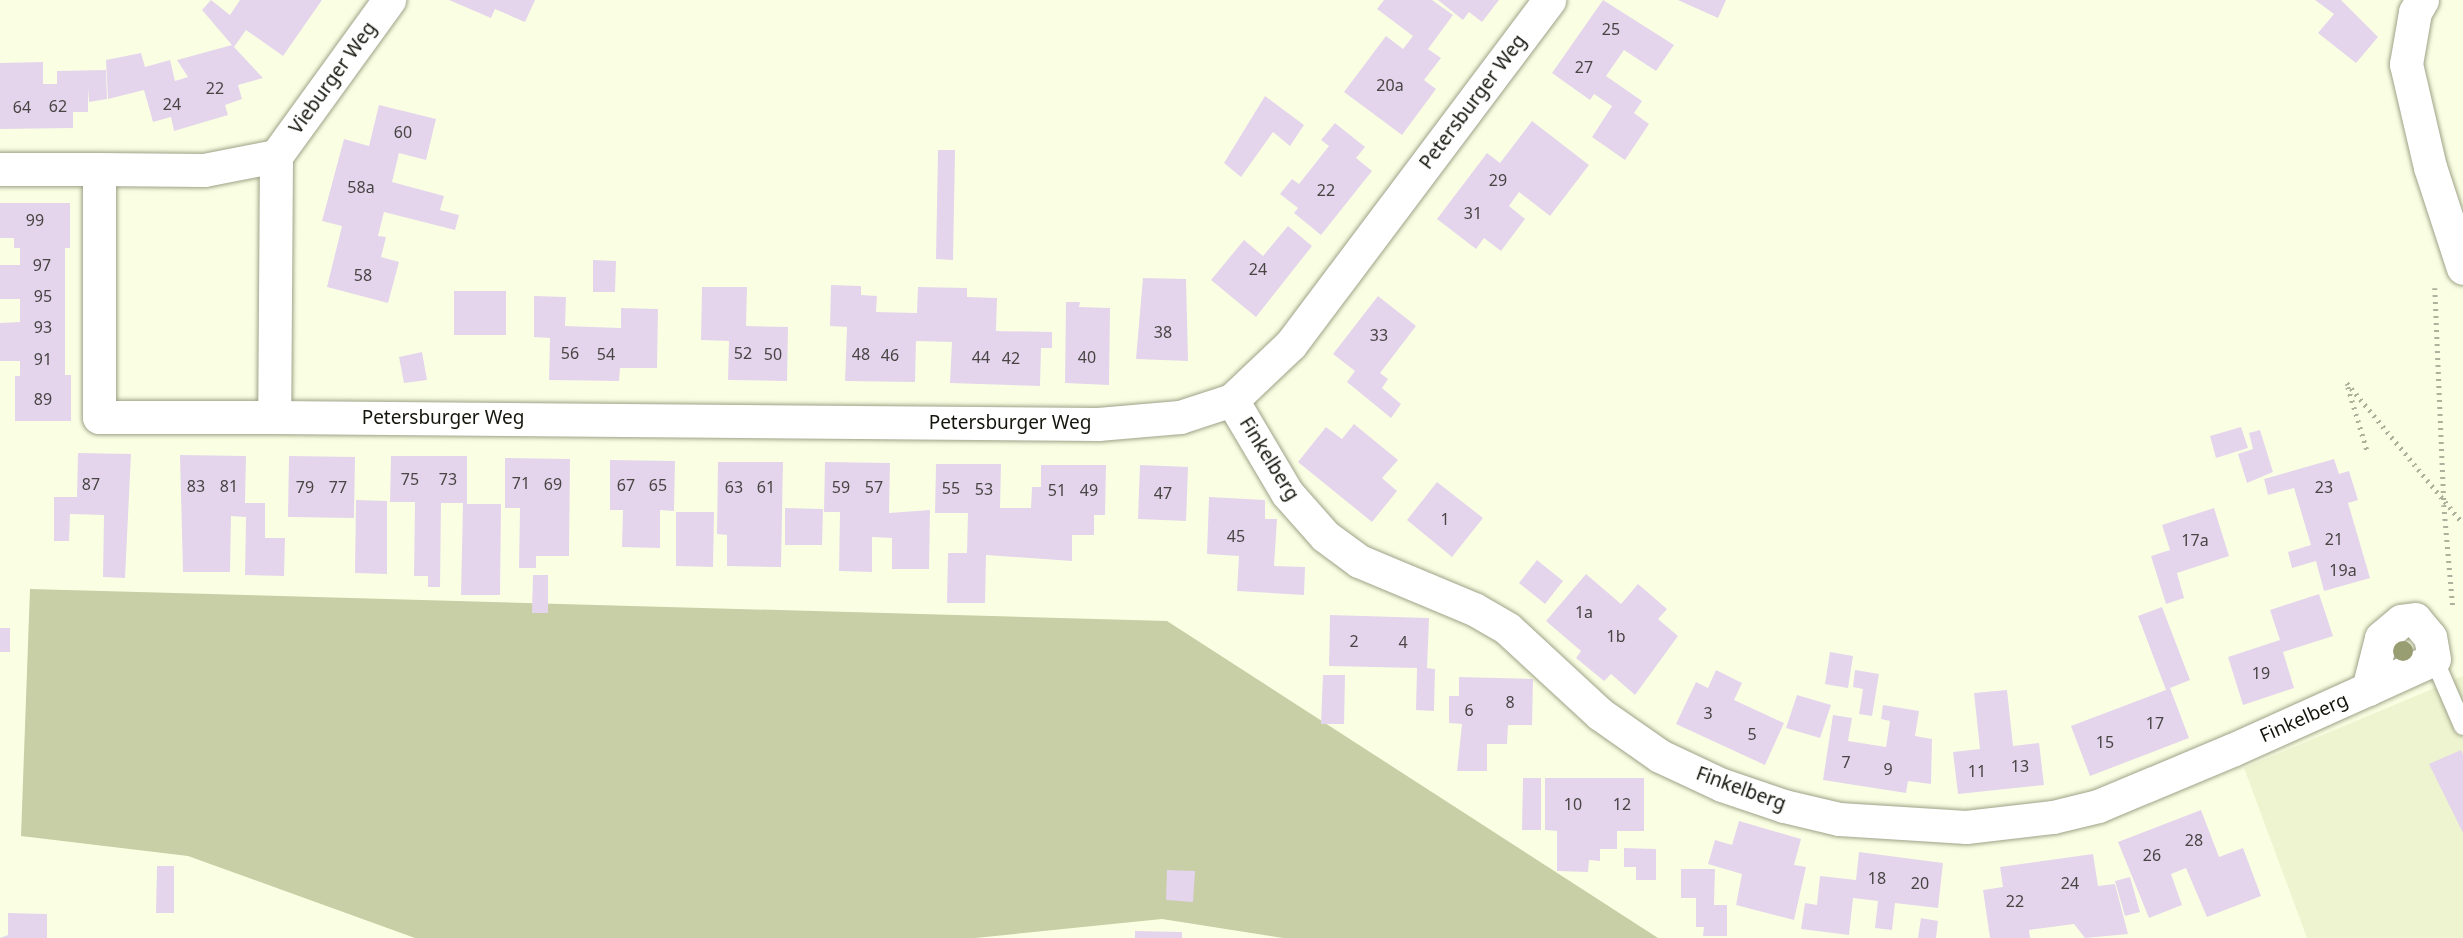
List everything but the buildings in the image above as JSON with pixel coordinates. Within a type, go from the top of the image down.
[{"type":"street","name":"Vieburger Weg","points":[[276,156],[389,0]]},
{"type":"street","name":"Petersburger Weg","points":[[99,169],[99,417],[274,416],[1098,424],[1180,417],[1232,400],[1291,344],[1549,0]]},
{"type":"street","points":[[2423,0],[2415,12],[2406,64],[2430,167],[2449,271]]},
{"type":"street","points":[[0,169],[204,170],[276,156],[274,416]]},
{"type":"street","name":"Finkelberg","points":[[1232,400],[1287,493],[1342,549],[1371,567],[1474,609],[1508,629],[1600,714],[1660,755],[1722,785],[1784,806],[1839,819],[1898,825],[1966,827],[2053,817],[2098,806],[2368,689],[2434,659],[2430,637],[2415,620],[2401,621],[2381,638],[2368,689]]},
{"type":"lane","points":[[2434,659],[2463,726]]},
{"type":"path","points":[[2449,271],[2444,505],[2454,610]]},
{"type":"path","points":[[2367,450],[2347,383],[2444,505],[2463,523]]},
{"type":"shaded area","points":[[30,589],[1167,621],[1658,938],[1283,938],[1162,919],[975,938],[415,938],[188,856],[21,836]]},
{"type":"shaded area","points":[[2463,676],[2463,938],[2307,938],[2244,768]]}]
